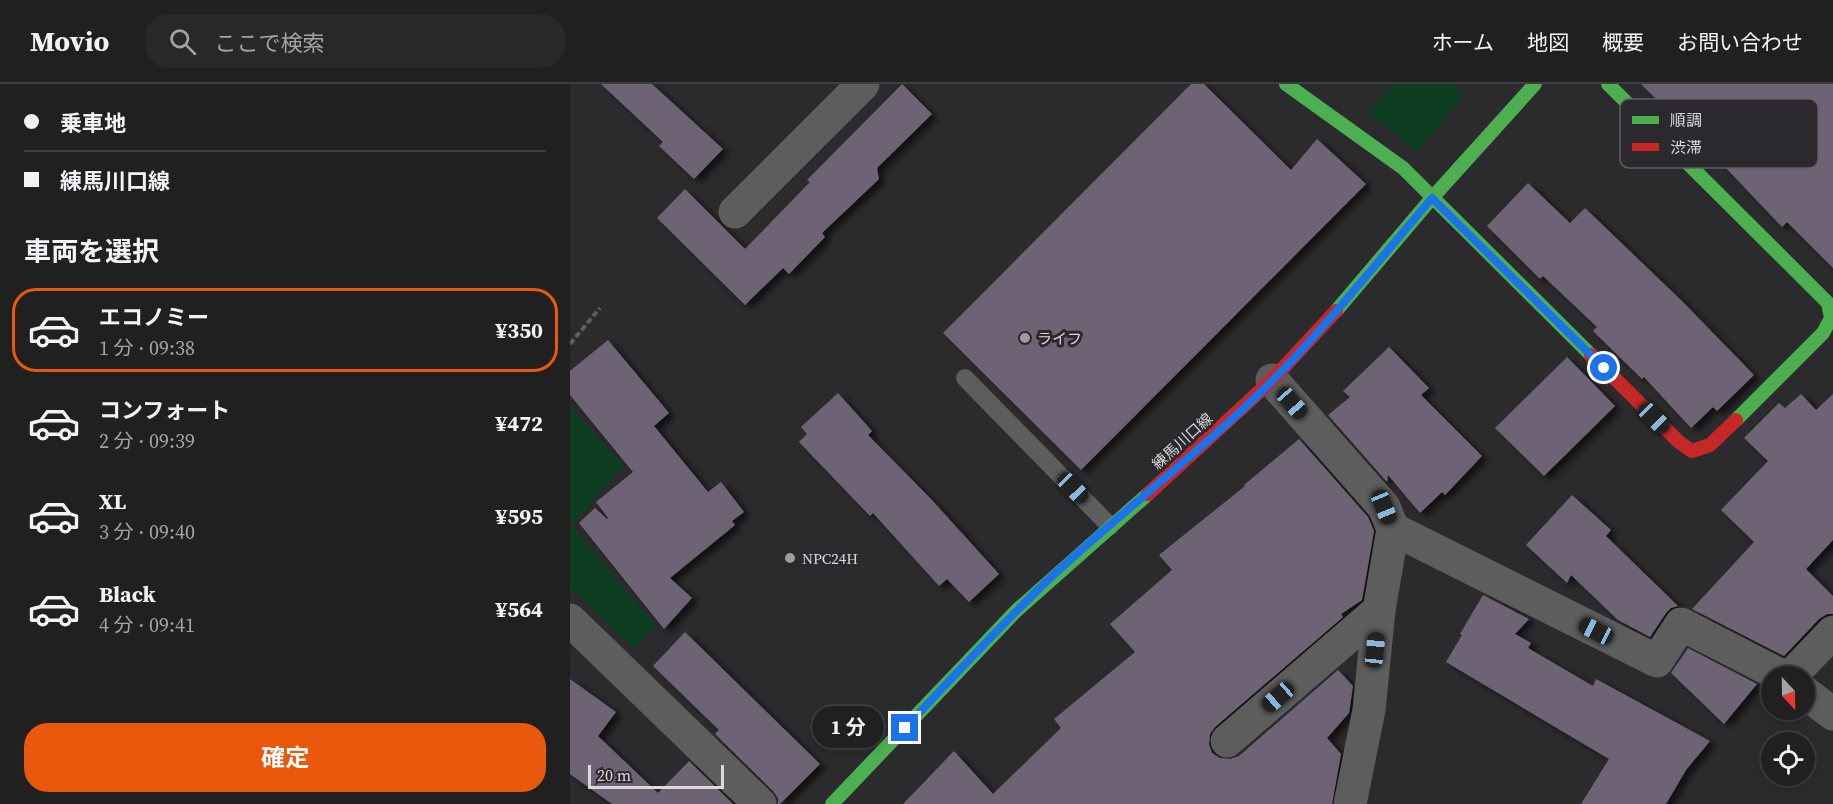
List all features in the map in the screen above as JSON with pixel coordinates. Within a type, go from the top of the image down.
[{"type":"street","points":[[735,212],[863,84]]},
{"type":"street","points":[[1286,84],[1403,168],[1679,442],[1692,451],[1710,446],[1823,333],[1830,318],[1828,303],[1692,168]]},
{"type":"street","name":"練馬川口線","points":[[832,804],[1016,611],[1180,466],[1272,380],[1321,329],[1432,198],[1535,84]]},
{"type":"street","points":[[1608,84],[1623,99]]},
{"type":"street","points":[[1272,380],[1384,507],[1393,529],[1379,610],[1369,710],[1350,804]]},
{"type":"street","points":[[1393,529],[1657,661],[1681,624],[1763,666]]},
{"type":"street","points":[[1227,741],[1379,610]]},
{"type":"street","points":[[570,620],[760,804]]},
{"type":"street","points":[[1801,666],[1833,632]]},
{"type":"street","points":[[1815,700],[1833,714]]},
{"type":"lane","points":[[965,378],[1110,526]]},
{"type":"path","points":[[570,344],[600,308]]},
{"type":"green space","points":[[1394,84],[1451,84],[1464,95],[1417,152],[1369,113]]},
{"type":"green space","points":[[570,407],[624,465],[571,526],[656,626],[634,649],[570,587]]},
{"type":"building","points":[[601,84],[652,84],[723,149],[694,179],[659,146],[663,142]]},
{"type":"building","points":[[902,84],[932,114],[877,168],[879,179],[822,233],[825,237],[789,274],[783,268],[745,305],[657,218],[685,189],[745,249],[810,182],[807,180]]},
{"type":"building","points":[[1191,84],[1204,84],[1291,170],[1317,139],[1366,184],[1081,470],[943,333]]},
{"type":"building","points":[[1641,84],[1833,84],[1833,268],[1787,222],[1782,227],[1726,168],[1818,168],[1818,99],[1656,99]]},
{"type":"building","points":[[1528,183],[1570,223],[1585,208],[1683,302],[1754,375],[1717,411],[1713,407],[1691,428],[1644,377],[1642,379],[1593,331],[1597,327],[1543,276],[1540,279],[1487,226]]},
{"type":"building","points":[[608,340],[669,413],[654,426],[708,492],[721,482],[744,512],[732,521],[735,525],[670,578],[692,598],[664,629],[579,523],[595,508],[607,519],[596,502],[633,472],[570,395],[570,371]]},
{"type":"building","points":[[1389,347],[1429,388],[1421,395],[1482,456],[1445,495],[1442,492],[1420,513],[1388,475],[1387,482],[1328,415],[1350,397],[1343,391]]},
{"type":"building","points":[[1567,357],[1615,406],[1544,476],[1495,428]]},
{"type":"building","points":[[838,393],[872,431],[868,435],[931,499],[999,574],[969,602],[947,579],[939,586],[873,513],[870,516],[799,442],[807,434],[801,427]]},
{"type":"building","points":[[1801,394],[1816,410],[1833,394],[1833,540],[1806,569],[1833,596],[1833,614],[1827,614],[1819,619],[1784,656],[1692,609],[1754,542],[1721,510],[1768,461],[1744,438],[1779,403],[1785,408]]},
{"type":"building","points":[[1299,439],[1368,517],[1374,531],[1362,600],[1341,614],[1343,617],[1215,727],[1210,734],[1209,744],[1212,753],[1220,758],[1230,759],[1239,756],[1338,670],[1353,686],[1349,713],[1327,738],[1341,754],[1332,804],[903,804],[954,751],[993,794],[1061,728],[1054,719],[1135,652],[1110,624],[1172,570],[1159,555]]},
{"type":"building","points":[[1572,495],[1611,530],[1606,536],[1678,606],[1666,613],[1650,637],[1618,620],[1571,575],[1567,583],[1526,545]]},
{"type":"building","points":[[1483,595],[1529,619],[1515,634],[1531,643],[1528,648],[1593,686],[1596,679],[1710,741],[1686,770],[1666,804],[1581,804],[1609,759],[1446,662]]},
{"type":"building","points":[[685,632],[820,764],[780,804],[773,791],[715,734],[719,730],[653,666]]},
{"type":"building","points":[[1688,648],[1757,684],[1724,724],[1671,673]]},
{"type":"building","points":[[570,679],[616,712],[598,736],[658,793],[689,761],[733,804],[612,804],[570,774]]},
{"type":"traffic: fast","points":[[1286,84],[1403,168],[1591,355]]},
{"type":"traffic: fast","points":[[1336,311],[1432,198],[1535,84]]},
{"type":"traffic: fast","points":[[1608,84],[1623,99]]},
{"type":"traffic: fast","points":[[1692,168],[1828,303],[1831,318],[1823,333],[1736,420]]},
{"type":"traffic: fast","points":[[832,804],[1016,611],[1148,494]]},
{"type":"traffic: jam","points":[[1148,494],[1272,380],[1336,311]]},
{"type":"traffic: jam","points":[[1591,355],[1679,442],[1692,451],[1710,445],[1736,420]]},
{"type":"place","name":"ライフ","points":[[1025,338]]},
{"type":"place","name":"NPC24H","points":[[790,558]]},
{"type":"route","points":[[905,728],[1016,611],[1180,466],[1272,380],[1321,329],[1432,198],[1604,368]]}]
